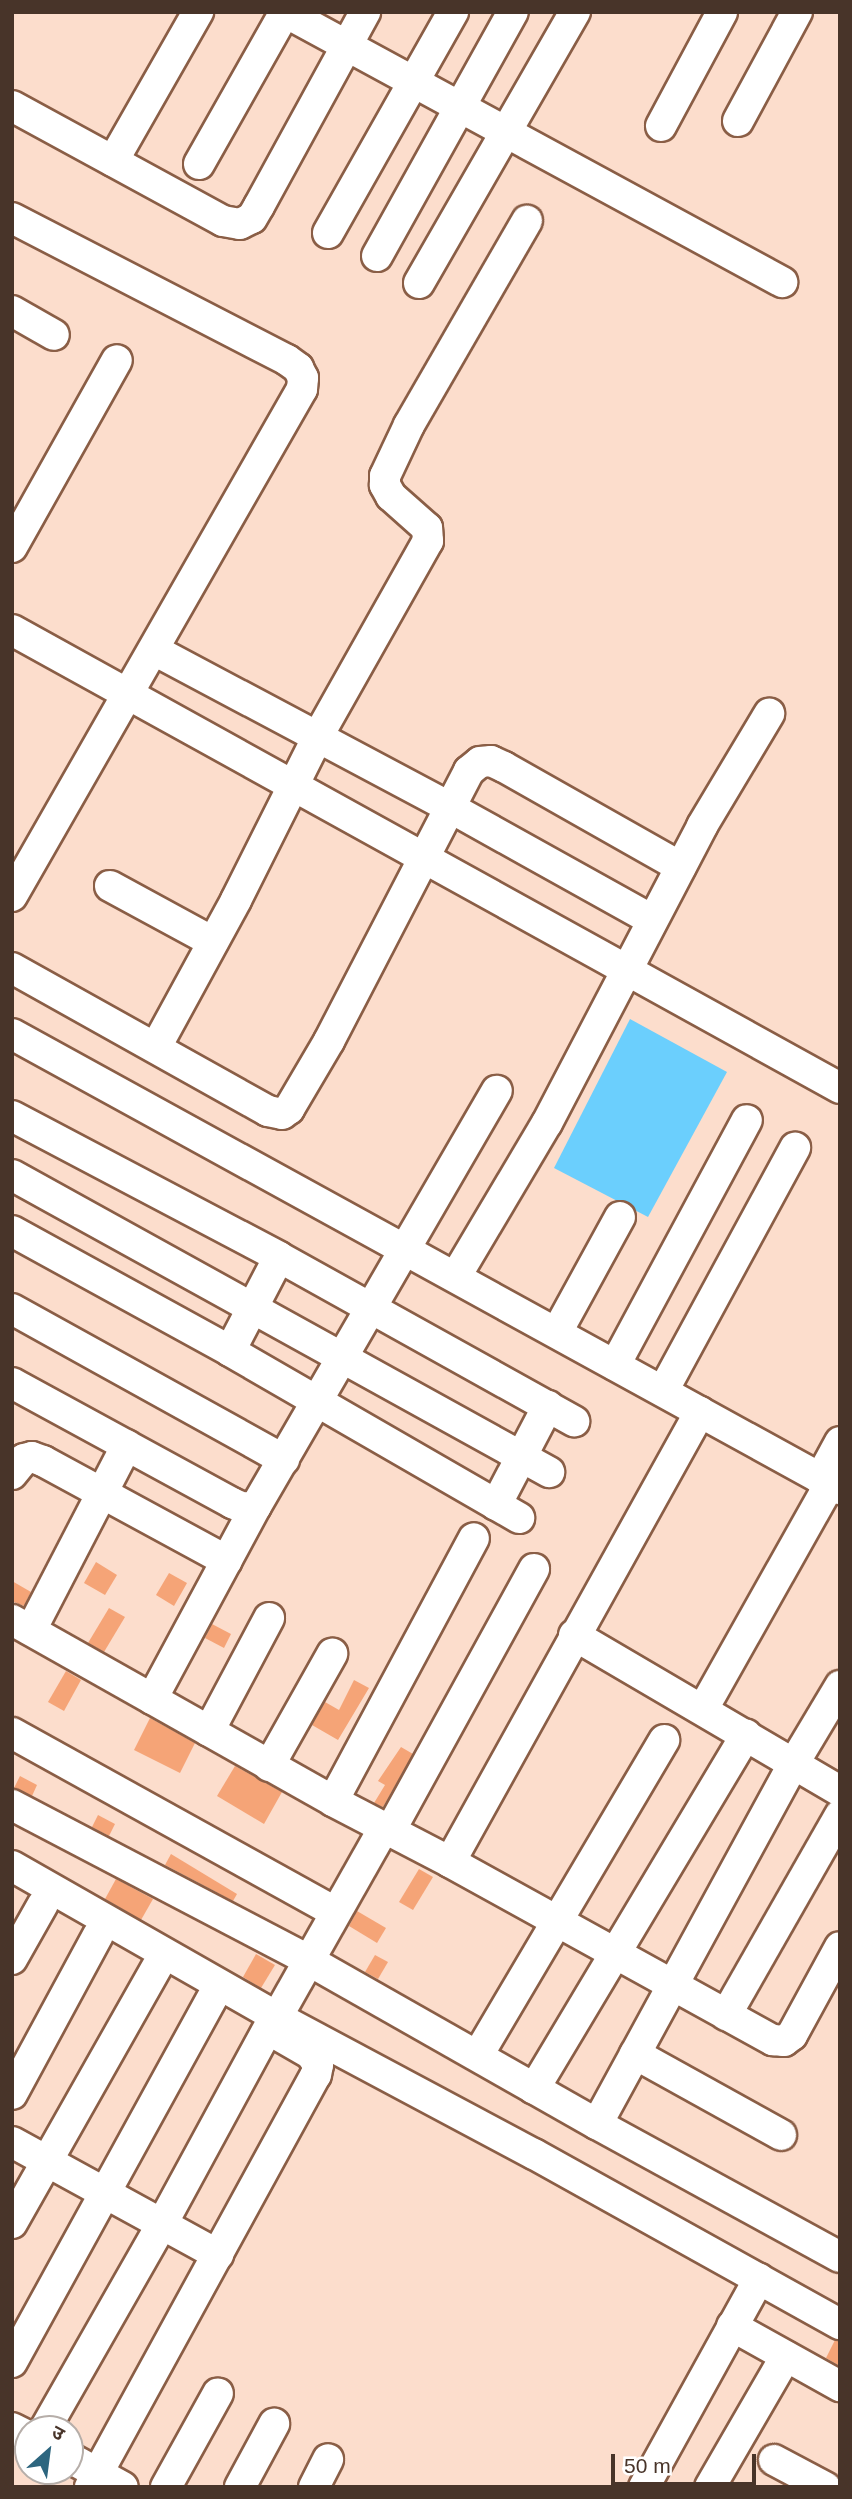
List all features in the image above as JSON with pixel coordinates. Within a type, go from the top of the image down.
[{"type":"street","points":[[113,161],[198,12]]},
{"type":"street","points":[[199,164],[285,12],[782,282]]},
{"type":"street","points":[[12,106],[223,220],[240,224],[247,221],[259,206],[365,12]]},
{"type":"street","points":[[328,233],[453,12]]},
{"type":"street","points":[[377,256],[513,12]]},
{"type":"street","points":[[419,283],[575,12]]},
{"type":"street","points":[[661,126],[722,12]]},
{"type":"street","points":[[738,121],[797,12]]},
{"type":"street","points":[[12,218],[287,360],[298,368],[303,378],[302,389],[129,696],[12,896]]},
{"type":"street","points":[[156,1047],[318,736],[428,541],[429,534],[423,522],[391,496],[385,485],[388,467],[527,221]]},
{"type":"street","points":[[12,311],[54,335]]},
{"type":"street","points":[[12,547],[117,360]]},
{"type":"street","points":[[12,630],[624,971],[840,1087]]},
{"type":"street","points":[[154,650],[451,808],[652,920]]},
{"type":"street","points":[[456,1276],[542,1133],[624,971],[769,713]]},
{"type":"street","points":[[12,968],[268,1111],[282,1114],[289,1109],[329,1041],[469,771],[480,762],[491,761],[681,867]]},
{"type":"street","points":[[110,886],[213,942]]},
{"type":"street","points":[[12,1034],[408,1248],[830,1484]]},
{"type":"street","points":[[152,1699],[256,1506],[497,1091]]},
{"type":"street","points":[[12,1116],[279,1257],[574,1421]]},
{"type":"street","points":[[615,1365],[747,1120]]},
{"type":"street","points":[[663,1391],[795,1148]]},
{"type":"street","points":[[12,1175],[254,1306],[549,1472]]},
{"type":"street","points":[[557,1332],[620,1217]]},
{"type":"street","points":[[12,1231],[230,1351],[508,1511],[521,1456],[548,1406]]},
{"type":"street","points":[[230,1351],[279,1257]]},
{"type":"street","points":[[12,1309],[284,1460]]},
{"type":"street","points":[[12,1383],[232,1503],[244,1508],[256,1506]]},
{"type":"street","points":[[450,1862],[700,1412]]},
{"type":"street","points":[[702,1709],[830,1484],[840,1441]]},
{"type":"street","points":[[127,1445],[101,1494],[22,1625],[332,1801],[450,1862],[556,1923],[772,2040],[784,2041],[792,2035],[840,1947]]},
{"type":"street","points":[[12,1474],[24,1459],[32,1457],[227,1561]]},
{"type":"street","points":[[332,1801],[474,1538]]},
{"type":"street","points":[[53,2415],[335,1912],[387,1830],[534,1569]]},
{"type":"street","points":[[209,1731],[269,1618]]},
{"type":"street","points":[[574,1636],[840,1791]]},
{"type":"street","points":[[269,1766],[332,1654]]},
{"type":"street","points":[[597,2124],[794,1763],[840,1686]]},
{"type":"street","points":[[12,1733],[335,1912]]},
{"type":"street","points":[[534,2089],[746,1735]]},
{"type":"street","points":[[478,2055],[664,1740]]},
{"type":"street","points":[[12,1805],[308,1960],[534,2089],[840,2257]]},
{"type":"street","points":[[726,2015],[840,1815]]},
{"type":"street","points":[[12,1866],[272,2023],[311,2054],[318,2065],[316,2075],[218,2255],[103,2482],[84,2468]]},
{"type":"street","points":[[12,1887],[212,1998],[272,2023],[534,2154],[840,2325]]},
{"type":"street","points":[[12,1959],[43,1904]]},
{"type":"street","points":[[12,2094],[98,1935]]},
{"type":"street","points":[[12,2223],[157,1967]]},
{"type":"street","points":[[12,2362],[212,1998]]},
{"type":"street","points":[[635,2054],[781,2135]]},
{"type":"street","points":[[12,2142],[218,2255]]},
{"type":"street","points":[[644,2487],[759,2279]]},
{"type":"street","points":[[733,2326],[840,2386]]},
{"type":"street","points":[[710,2487],[786,2356]]},
{"type":"street","points":[[166,2487],[218,2393]]},
{"type":"street","points":[[240,2487],[274,2424]]},
{"type":"street","points":[[314,2487],[328,2459]]},
{"type":"street","points":[[774,2460],[825,2487]]},
{"type":"water","points":[[630,1019],[727,1072],[648,1217],[554,1168]]},
{"type":"building","points":[[96,1562],[117,1575],[105,1595],[84,1583]]},
{"type":"building","points":[[169,1573],[187,1583],[174,1606],[156,1595]]},
{"type":"building","points":[[12,1581],[31,1592],[24,1606],[12,1601]]},
{"type":"building","points":[[109,1608],[125,1617],[104,1652],[88,1643]]},
{"type":"building","points":[[212,1624],[231,1634],[224,1648],[205,1638]]},
{"type":"building","points":[[66,1671],[81,1680],[64,1711],[48,1702]]},
{"type":"building","points":[[354,1680],[369,1688],[338,1740],[312,1725],[325,1702],[339,1710]]},
{"type":"building","points":[[150,1718],[195,1743],[180,1773],[134,1750]]},
{"type":"building","points":[[401,1747],[413,1754],[383,1807],[374,1803],[385,1785],[378,1781]]},
{"type":"building","points":[[235,1766],[282,1792],[264,1824],[217,1796]]},
{"type":"building","points":[[20,1776],[37,1785],[32,1796],[14,1788]]},
{"type":"building","points":[[98,1815],[115,1824],[109,1836],[92,1827]]},
{"type":"building","points":[[171,1854],[237,1894],[233,1901],[165,1865]]},
{"type":"building","points":[[419,1869],[433,1877],[413,1910],[399,1902]]},
{"type":"building","points":[[116,1879],[153,1899],[141,1920],[105,1899]]},
{"type":"building","points":[[357,1911],[386,1928],[377,1943],[349,1926]]},
{"type":"building","points":[[256,1954],[275,1965],[261,1988],[243,1977]]},
{"type":"building","points":[[375,1955],[388,1962],[378,1979],[365,1972]]},
{"type":"building","points":[[835,2340],[840,2341],[840,2366],[826,2358]]}]
